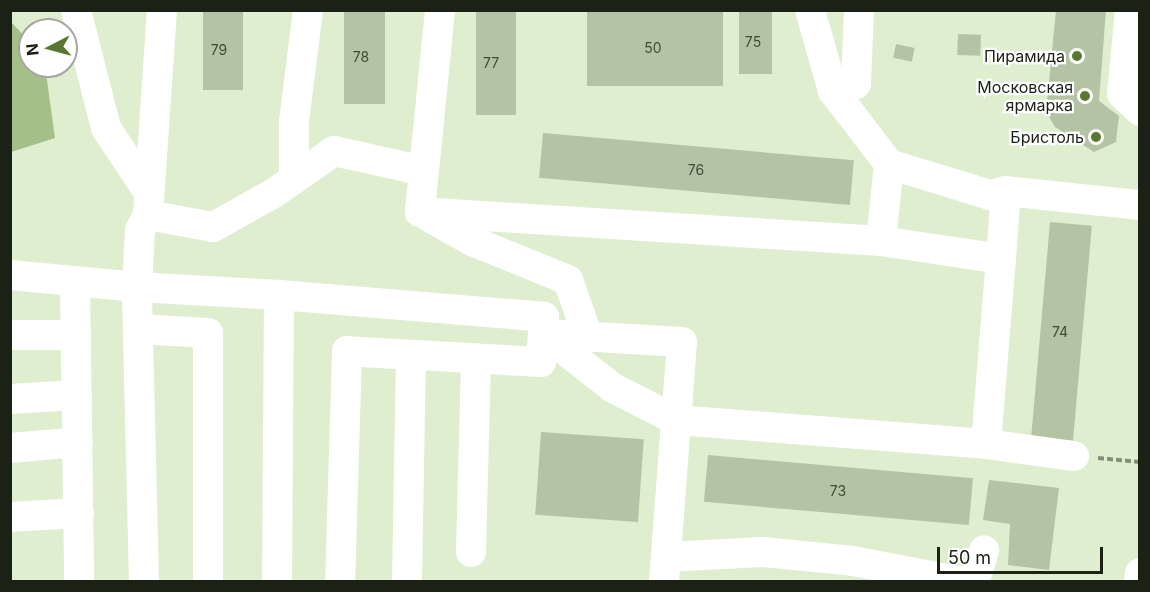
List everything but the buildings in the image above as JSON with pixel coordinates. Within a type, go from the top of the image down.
[{"type":"street","points":[[76,10],[106,128],[149,204],[213,227],[294,179],[334,151],[424,171]]},
{"type":"street","points":[[144,582],[137,287],[140,230],[149,204],[162,10]]},
{"type":"street","points":[[294,179],[294,121],[308,10]]},
{"type":"street","points":[[420,212],[440,10]]},
{"type":"street","points":[[810,10],[833,91],[889,164],[990,195],[1006,191],[1140,205]]},
{"type":"street","points":[[833,91],[856,84],[859,10]]},
{"type":"street","points":[[1130,10],[1122,94],[1140,111]]},
{"type":"street","points":[[881,241],[889,164]]},
{"type":"street","points":[[986,444],[1006,191]]},
{"type":"street","points":[[420,212],[881,241],[1001,259]]},
{"type":"street","points":[[420,212],[472,241],[568,280],[588,337]]},
{"type":"street","points":[[10,275],[137,287],[279,295],[544,317],[541,362],[347,351],[340,582]]},
{"type":"street","points":[[75,282],[79,582]]},
{"type":"street","points":[[277,582],[279,295]]},
{"type":"street","points":[[138,329],[208,333],[208,582]]},
{"type":"street","points":[[544,334],[682,342],[665,569],[762,552],[853,561],[963,582],[976,577],[984,550]]},
{"type":"street","points":[[544,334],[613,388],[676,420],[986,444],[1074,456]]},
{"type":"street","points":[[10,335],[76,335]]},
{"type":"street","points":[[407,582],[411,355]]},
{"type":"street","points":[[471,552],[476,359]]},
{"type":"street","points":[[10,399],[77,395]]},
{"type":"street","points":[[10,448],[78,442]]},
{"type":"street","points":[[10,517],[79,513]]},
{"type":"street","points":[[1139,582],[1140,573]]},
{"type":"path","points":[[1074,456],[1140,462]]},
{"type":"green space","points":[[11,22],[18,29],[18,78],[47,78],[55,138],[11,152]]},
{"type":"place","name":"Пирамида","points":[[1077,56]]},
{"type":"place","name":"Московская ярмарка","points":[[1085,96]]},
{"type":"place","name":"Бристоль","points":[[1096,137]]}]
